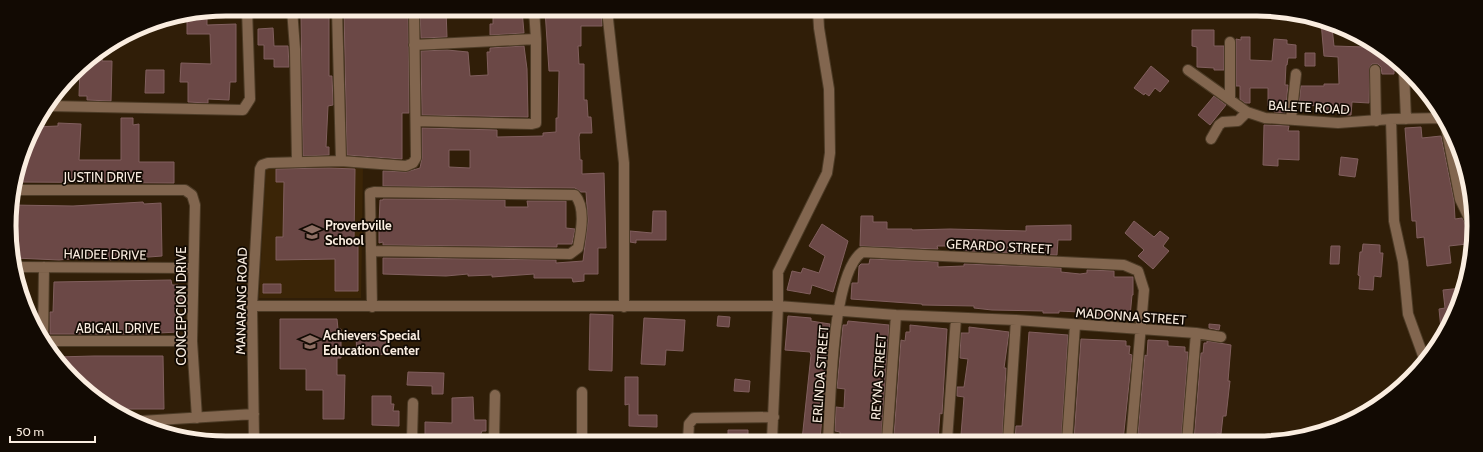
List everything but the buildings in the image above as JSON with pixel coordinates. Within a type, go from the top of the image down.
[{"type":"street","points":[[53,106],[243,110],[250,99],[247,16]]},
{"type":"street","points":[[293,16],[295,49],[297,162],[340,161],[406,166],[413,163],[416,158],[414,16]]},
{"type":"street","points":[[337,16],[340,161]]},
{"type":"street","points":[[416,121],[536,123],[536,39],[534,16]]},
{"type":"street","points":[[607,16],[624,163],[624,307]]},
{"type":"street","points":[[772,436],[778,272],[826,173],[830,153],[830,89],[819,28],[818,16]]},
{"type":"street","points":[[414,45],[536,39]]},
{"type":"street","points":[[1230,42],[1230,99]]},
{"type":"street","name":"BALETE ROAD","points":[[1188,70],[1247,112],[1265,118],[1338,123],[1391,119],[1437,118]]},
{"type":"street","points":[[1375,70],[1376,121]]},
{"type":"street","points":[[1291,119],[1296,74]]},
{"type":"street","points":[[1404,77],[1406,119]]},
{"type":"street","points":[[1211,139],[1219,125],[1223,122],[1238,121],[1247,112]]},
{"type":"street","points":[[1391,119],[1394,221],[1403,262],[1408,314],[1423,355]]},
{"type":"street","points":[[1449,141],[1460,199],[1467,214]]},
{"type":"street","name":"MANARANG ROAD","points":[[254,436],[252,306],[259,174],[262,165],[268,163],[297,162]]},
{"type":"street","name":"JUSTIN DRIVE","points":[[19,190],[185,190],[192,195]]},
{"type":"street","points":[[371,251],[570,254],[578,248],[581,234],[581,202],[576,195],[374,192],[370,194],[371,251],[372,307]]},
{"type":"street","name":"CONCEPCION DRIVE","points":[[192,195],[195,205],[192,340],[197,418]]},
{"type":"street","name":"GERARDO STREET","points":[[837,310],[851,266],[857,256],[862,252],[1124,265],[1138,271],[1142,279],[1144,290],[1140,329]]},
{"type":"street","name":"HAIDEE DRIVE","points":[[20,267],[193,268]]},
{"type":"street","points":[[43,329],[44,267]]},
{"type":"street","name":"MADONNA STREET","points":[[252,306],[778,306],[896,315],[1016,320],[1196,334],[1187,436]]},
{"type":"street","name":"ERLINDA STREET","points":[[828,436],[837,310]]},
{"type":"street","name":"REYNA STREET","points":[[887,436],[896,315]]},
{"type":"street","points":[[947,436],[956,318]]},
{"type":"street","points":[[1008,436],[1016,320]]},
{"type":"street","points":[[1067,436],[1075,325]]},
{"type":"street","points":[[1131,436],[1140,329]]},
{"type":"street","points":[[1196,334],[1221,336]]},
{"type":"street","name":"ABIGAIL DRIVE","points":[[50,341],[192,340]]},
{"type":"street","points":[[582,392],[582,436]]},
{"type":"street","points":[[494,436],[495,395]]},
{"type":"street","points":[[412,436],[413,403]]},
{"type":"street","points":[[148,421],[254,414]]},
{"type":"street","points":[[688,436],[689,424],[694,418],[774,417]]},
{"type":"shaded area","name":"Proverbville School","points":[[266,166],[363,166],[361,298],[259,298]]},
{"type":"place","name":"Proverbville School","points":[[312,232]]},
{"type":"place","name":"Achievers Special Education Center","points":[[310,342]]}]
